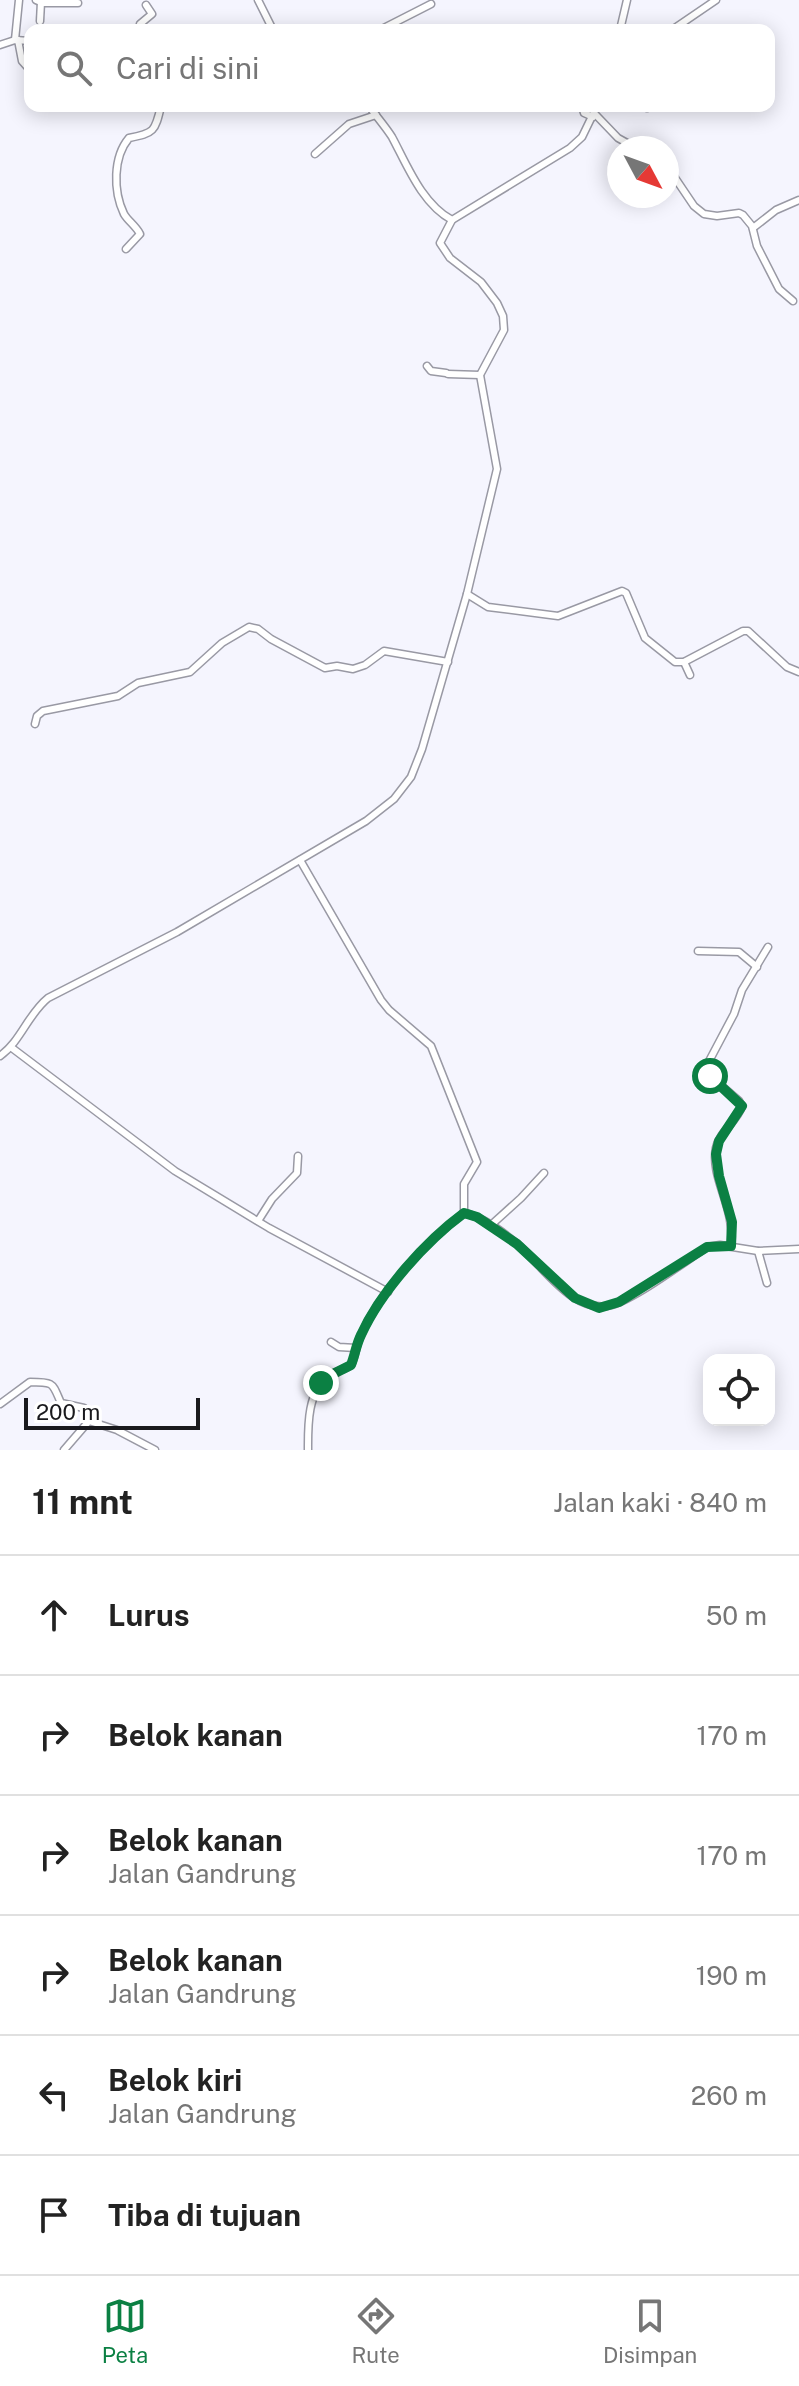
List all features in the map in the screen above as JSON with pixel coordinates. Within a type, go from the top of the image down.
[{"type":"street","points":[[19,0],[16,40],[24,63]]},
{"type":"street","points":[[258,0],[270,24]]},
{"type":"street","points":[[621,24],[627,0]]},
{"type":"street","points":[[681,24],[716,0]]},
{"type":"street","points":[[40,21],[38,1],[78,3]]},
{"type":"street","points":[[392,24],[431,4]]},
{"type":"street","points":[[139,24],[152,14],[146,5]]},
{"type":"street","points":[[0,45],[24,41]]},
{"type":"street","points":[[126,249],[140,234],[125,215],[119,195],[118,156],[129,138],[148,135],[152,131],[159,112]]},
{"type":"street","points":[[374,112],[432,203],[452,220]]},
{"type":"street","points":[[0,1056],[12,1048],[48,998],[177,932],[366,821],[394,799],[411,777],[467,594],[497,469],[480,375],[504,330],[503,316],[481,282],[450,258],[440,243],[452,220],[570,148],[582,137],[595,112],[616,136]]},
{"type":"street","points":[[315,154],[349,124],[376,115]]},
{"type":"street","points":[[679,183],[699,211],[717,216],[739,213],[753,228],[757,246],[779,289],[793,301]]},
{"type":"street","points":[[753,228],[776,210],[799,200]]},
{"type":"street","points":[[427,366],[431,371],[480,375]]},
{"type":"street","points":[[467,594],[488,607],[558,616],[622,591],[626,593],[645,638],[675,662],[684,662],[748,631],[787,667],[799,672]]},
{"type":"street","points":[[35,724],[37,716],[43,711],[118,696],[138,683],[190,672],[222,643],[249,627],[258,629],[325,668],[339,666],[353,669],[365,665],[384,651],[448,662]]},
{"type":"street","points":[[684,662],[690,675]]},
{"type":"street","points":[[300,860],[381,1000],[431,1046],[477,1162],[464,1184],[464,1213],[432,1240],[404,1270],[360,1335],[351,1365],[329,1376],[315,1392],[308,1450]]},
{"type":"street","points":[[731,1246],[732,1222],[716,1154],[719,1141],[742,1106],[710,1076],[707,1065],[734,1014],[742,990],[768,947]]},
{"type":"street","points":[[698,951],[739,952],[757,967]]},
{"type":"street","points":[[12,1048],[175,1171],[258,1221],[388,1292]]},
{"type":"street","points":[[258,1221],[272,1199],[297,1173],[298,1156]]},
{"type":"street","points":[[490,1226],[544,1173]]},
{"type":"street","points":[[464,1213],[477,1217],[517,1244],[575,1298],[599,1308],[619,1302],[707,1247],[731,1246],[758,1251],[799,1249]]},
{"type":"street","points":[[758,1251],[767,1283]]},
{"type":"street","points":[[331,1342],[339,1347],[356,1348]]},
{"type":"street","points":[[0,1404],[32,1381],[53,1384],[62,1405],[84,1408],[88,1417],[155,1450]]},
{"type":"street","points":[[64,1450],[88,1417]]},
{"type":"route","points":[[321,1383],[351,1365],[360,1335],[404,1270],[432,1240],[464,1213],[477,1217],[517,1244],[575,1298],[599,1308],[619,1302],[707,1247],[731,1246],[733,1227],[719,1176],[716,1149],[742,1104],[710,1076]]}]
